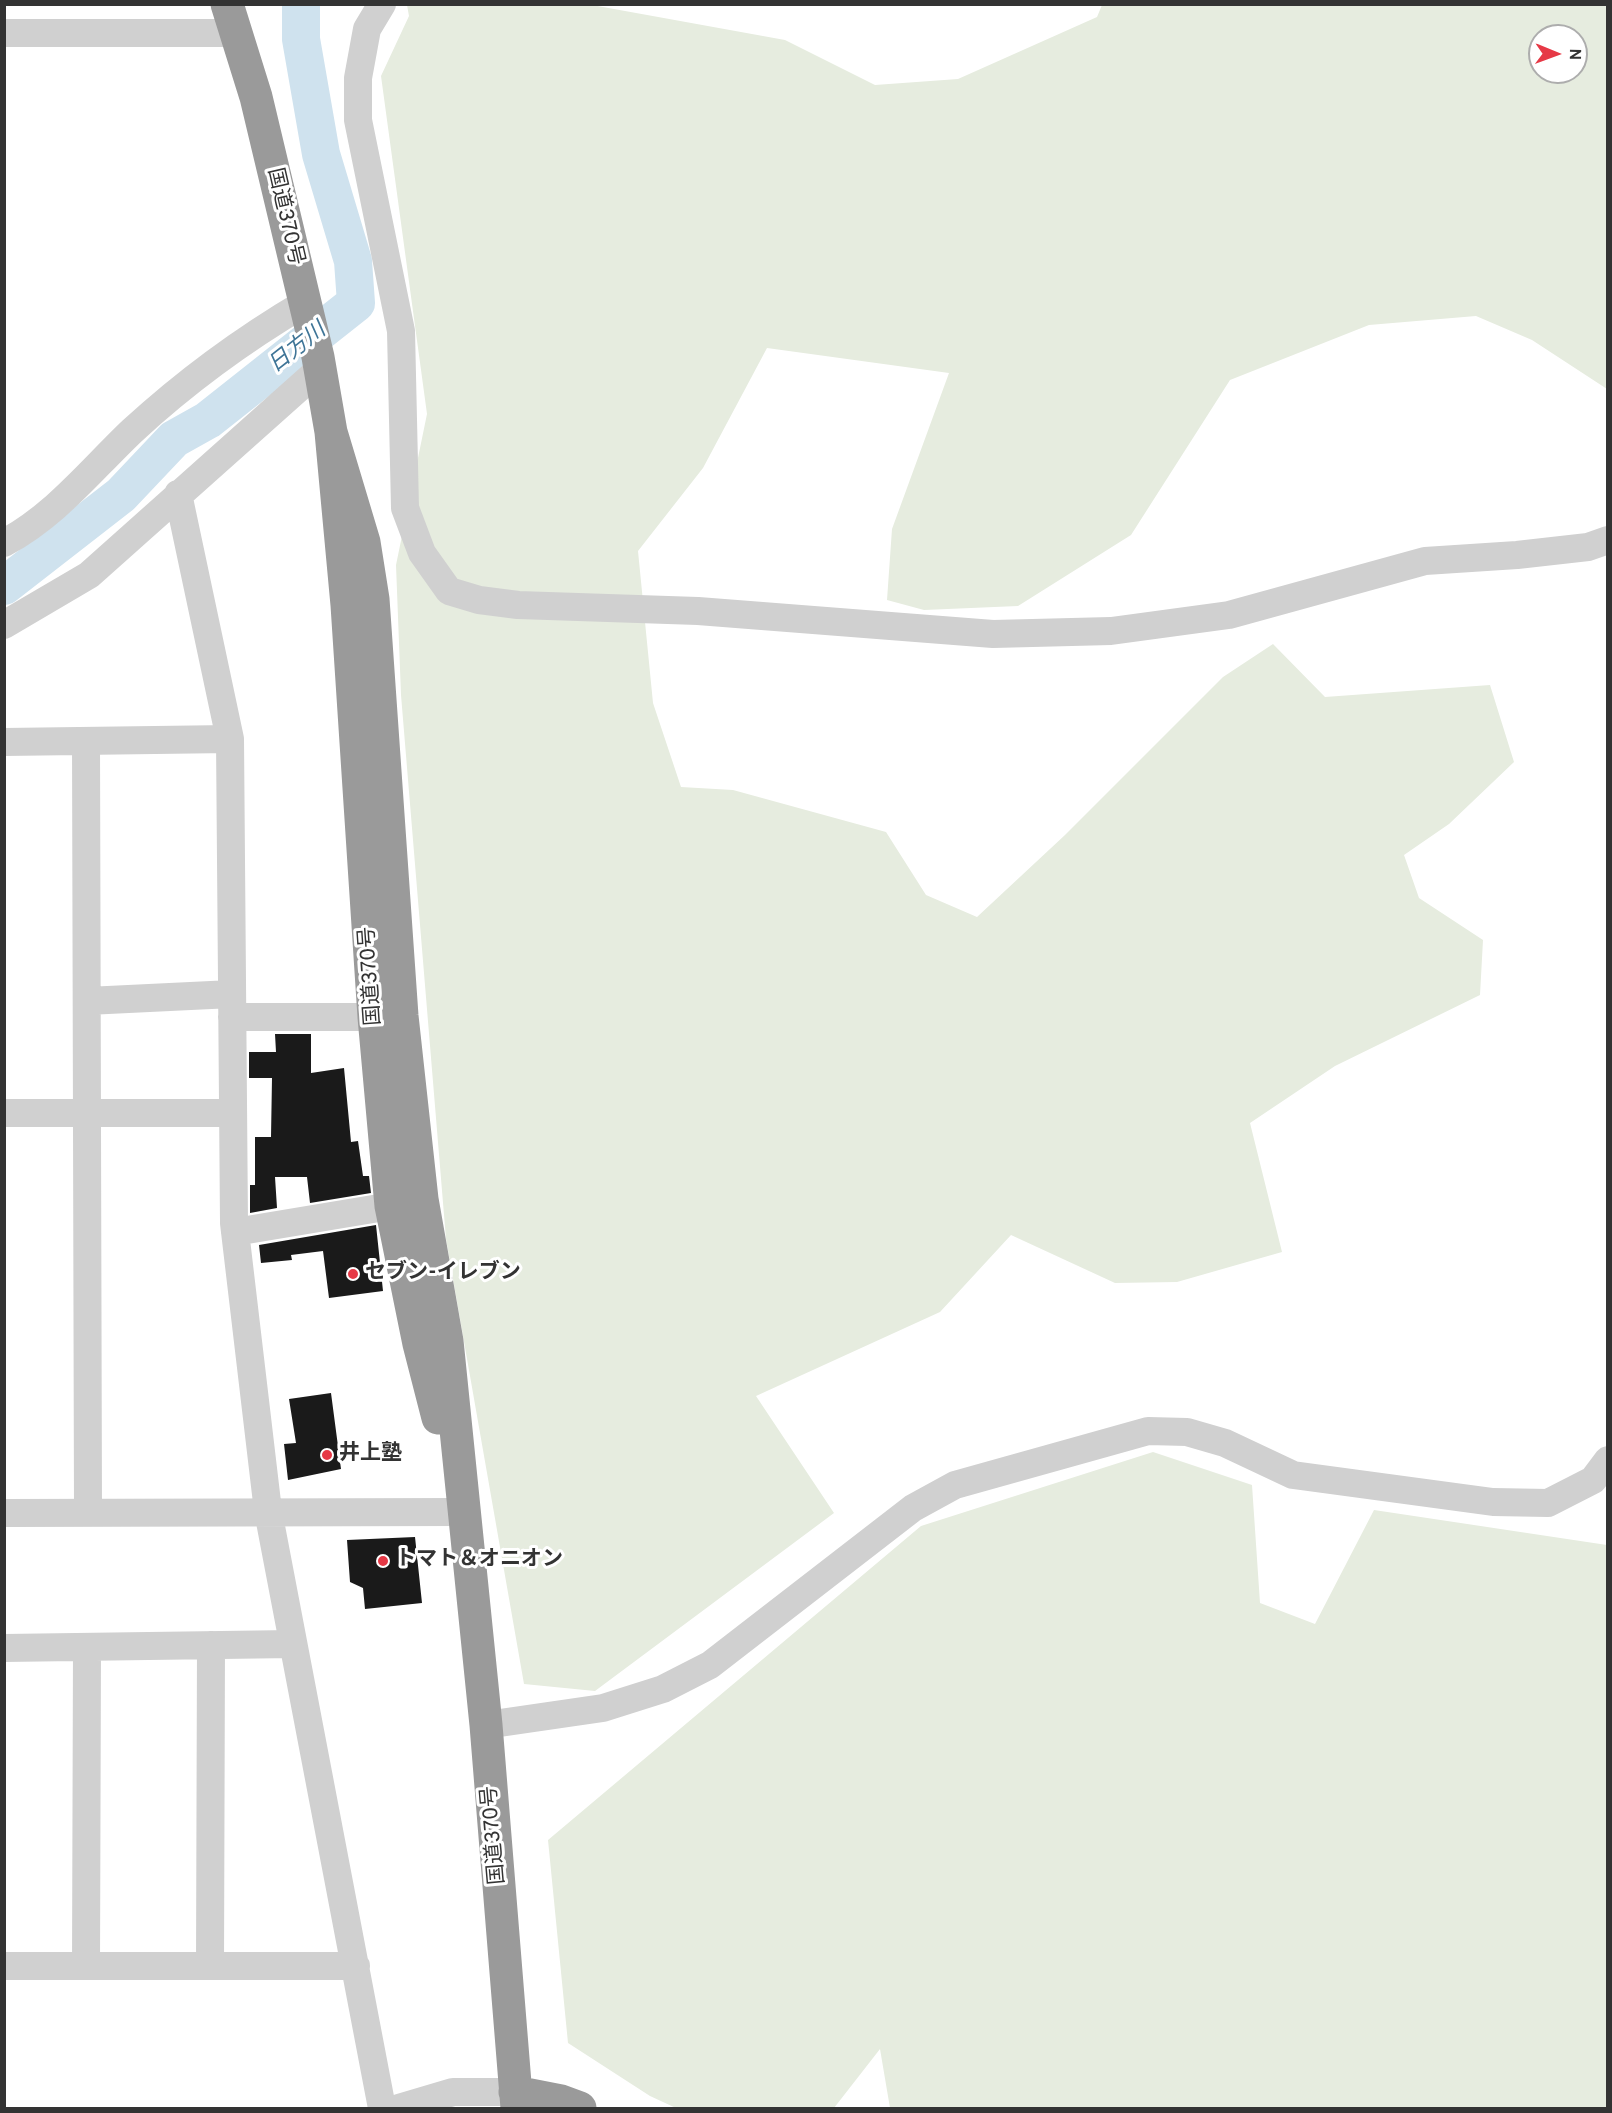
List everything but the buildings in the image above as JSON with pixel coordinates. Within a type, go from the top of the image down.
[{"type":"highway","name":"国道370号","points":[[232,19],[256,97],[319,363],[331,432],[347,605],[374,1017],[391,1206],[419,1344],[463,1512]]},
{"type":"highway","name":"国道370号","points":[[331,432],[364,542],[373,599],[402,1016],[422,1199],[447,1341],[486,1725],[516,2100]]},
{"type":"highway","points":[[516,2100],[561,2101],[580,2109]]},
{"type":"street","points":[[382,4],[364,17],[358,78],[358,120],[401,331],[405,508],[422,553],[448,591],[479,600],[518,605],[698,611],[993,634],[1111,631],[1229,615],[1425,561],[1517,555],[1587,547],[1608,540]]},
{"type":"street","points":[[4,33],[232,19]]},
{"type":"street","points":[[4,543],[57,507],[132,431],[229,353],[305,306]]},
{"type":"street","points":[[4,625],[89,575],[319,363]]},
{"type":"street","points":[[178,494],[230,739],[235,1232],[268,1511],[382,2109]]},
{"type":"street","points":[[4,742],[230,739]]},
{"type":"street","points":[[86,741],[88,1512]]},
{"type":"street","points":[[87,1001],[232,1005],[374,1017]]},
{"type":"street","points":[[4,1113],[233,1113]]},
{"type":"street","points":[[235,1232],[391,1206]]},
{"type":"street","points":[[486,1725],[603,1708],[663,1689],[710,1665],[913,1508],[955,1485],[1148,1431],[1186,1432],[1225,1443],[1293,1474],[1493,1502],[1548,1503],[1603,1478]]},
{"type":"street","points":[[4,1513],[463,1512]]},
{"type":"street","points":[[4,1648],[293,1644]]},
{"type":"street","points":[[210,1966],[211,1645]]},
{"type":"street","points":[[86,1966],[87,1647]]},
{"type":"street","points":[[4,1966],[356,1966]]},
{"type":"street","points":[[399,2109],[453,2092],[516,2100]]},
{"type":"shaded area","points":[[407,5],[592,5],[785,40],[875,85],[958,79],[1097,17],[1102,5],[1607,5],[1607,389],[1532,340],[1476,316],[1369,325],[1230,380],[1131,535],[1018,606],[924,610],[887,600],[892,529],[949,373],[767,348],[703,468],[638,551],[653,703],[681,787],[733,790],[886,832],[926,895],[977,917],[1065,835],[1223,677],[1273,644],[1325,697],[1490,685],[1514,762],[1449,824],[1404,855],[1419,898],[1483,940],[1480,995],[1335,1066],[1250,1123],[1282,1252],[1177,1282],[1115,1283],[1011,1235],[940,1312],[756,1396],[834,1513],[595,1691],[524,1684],[446,1239],[401,695],[396,565],[427,414],[381,76],[409,16]]},
{"type":"shaded area","points":[[1153,1452],[1252,1485],[1260,1603],[1315,1624],[1374,1510],[1607,1545],[1607,2108],[890,2108],[880,2049],[834,2108],[676,2108],[650,2096],[568,2043],[548,1840],[921,1526]]},
{"type":"waterway","name":"日方川","points":[[4,586],[121,495],[174,439],[208,420],[356,303],[353,261],[321,154],[301,39],[301,4]]},
{"type":"place","name":"セブン-イレブン","points":[[353,1274]]},
{"type":"place","name":"井上塾","points":[[327,1455]]},
{"type":"place","name":"トマト＆オニオン","points":[[383,1561]]}]
